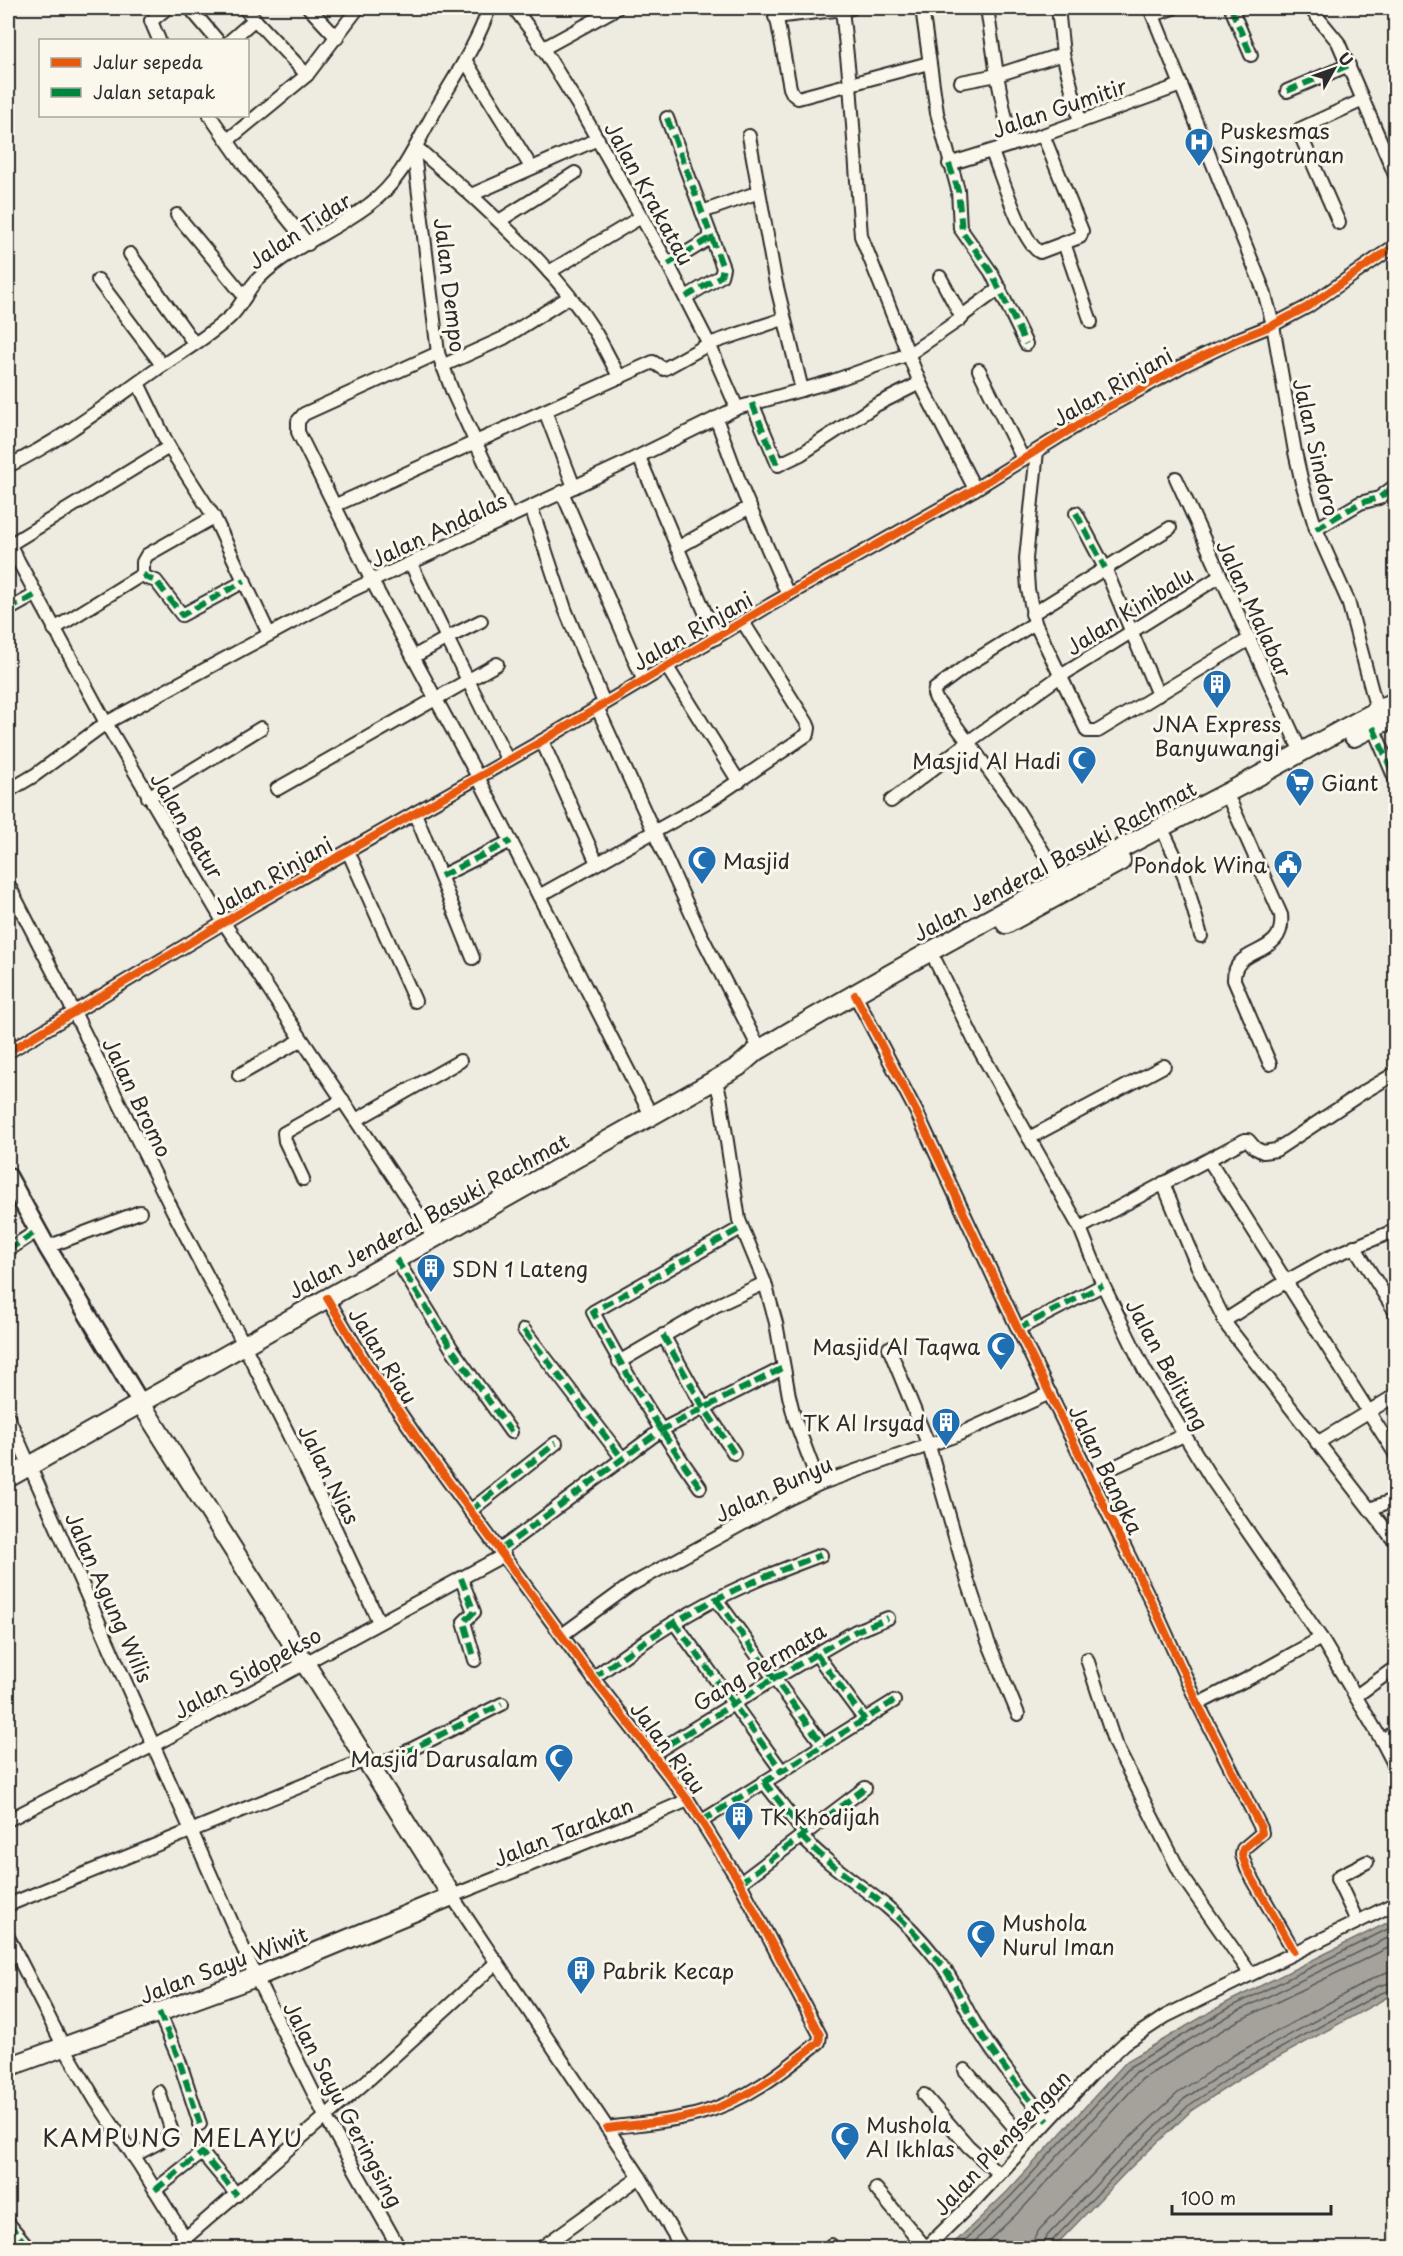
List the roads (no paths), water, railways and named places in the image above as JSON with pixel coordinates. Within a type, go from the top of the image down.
[{"type":"main road","name":"Jalan Jenderal Basuki Rachmat","points":[[738,1066],[758,1061],[857,999],[1060,879],[1182,822],[1231,803],[1375,718],[1395,701]]},
{"type":"main road","name":"Jalan Jenderal Basuki Rachmat","points":[[8,1478],[140,1402],[238,1334],[327,1298],[738,1066],[760,1050],[857,999],[936,962],[1166,837],[1182,822],[1301,752],[1375,718],[1395,716]]},
{"type":"main road","points":[[140,1402],[452,1896]]},
{"type":"main road","name":"Jalan Sayu Wiwit","points":[[8,2067],[256,1977],[452,1896]]},
{"type":"street","points":[[159,39],[151,21],[167,8]]},
{"type":"street","points":[[190,8],[216,39]]},
{"type":"street","points":[[244,8],[307,75]]},
{"type":"street","points":[[309,8],[337,38]]},
{"type":"street","points":[[228,140],[307,75],[358,8]]},
{"type":"street","name":"Jalan Tidar","points":[[8,466],[37,452],[104,408],[194,343],[231,316],[258,278],[268,270],[343,223],[380,196],[415,150],[432,115],[465,60],[489,8]]},
{"type":"street","name":"Jalan Krakatau","points":[[514,8],[525,21],[598,140],[668,264],[709,344],[737,408]]},
{"type":"street","points":[[542,49],[617,8]]},
{"type":"street","points":[[928,63],[850,84],[801,98],[795,97],[790,87],[775,12],[847,8],[850,84],[861,236],[920,383],[975,489]]},
{"type":"street","points":[[922,8],[928,63],[937,113],[958,190],[960,228],[1000,288],[1026,344]]},
{"type":"street","points":[[987,8],[1011,145]]},
{"type":"street","points":[[1058,8],[1063,54],[1080,122]]},
{"type":"street","points":[[1151,11],[1173,8]]},
{"type":"street","points":[[1231,8],[1251,55]]},
{"type":"street","points":[[1310,8],[1338,42],[1395,177]]},
{"type":"street","name":"Jalan Sindoro","points":[[1151,11],[1264,291],[1273,326],[1295,452],[1316,529],[1348,602],[1375,718],[1395,781]]},
{"type":"street","points":[[232,39],[255,19]]},
{"type":"street","points":[[961,82],[997,75],[1063,54]]},
{"type":"street","points":[[465,60],[531,168]]},
{"type":"street","points":[[1287,91],[1349,65]]},
{"type":"street","name":"Jalan Gumitir","points":[[950,164],[1043,135],[1181,85]]},
{"type":"street","points":[[1339,223],[1300,134],[1300,129],[1363,100]]},
{"type":"street","points":[[211,117],[245,166],[308,244]]},
{"type":"street","points":[[667,118],[723,268],[721,276],[686,297]]},
{"type":"street","points":[[992,152],[1021,226],[1034,249],[1040,252],[1083,233],[1043,135]]},
{"type":"street","points":[[749,136],[783,319],[802,390]]},
{"type":"street","points":[[471,195],[598,140]]},
{"type":"street","points":[[415,150],[471,195],[549,272],[595,331],[620,378]]},
{"type":"street","name":"Jalan Dempo","points":[[415,150],[438,353],[510,517]]},
{"type":"street","points":[[499,221],[575,173]]},
{"type":"street","points":[[702,212],[759,192]]},
{"type":"street","points":[[177,215],[245,297]]},
{"type":"street","points":[[549,272],[641,217]]},
{"type":"street","points":[[668,264],[712,237]]},
{"type":"street","points":[[1064,243],[1090,322]]},
{"type":"street","name":"Jalan Rinjani","points":[[8,1052],[224,923],[542,741],[643,679],[975,489],[1094,415],[1184,365],[1238,339],[1273,326],[1307,307],[1395,245]]},
{"type":"street","points":[[130,254],[194,343]]},
{"type":"street","points":[[940,277],[962,316]]},
{"type":"street","points":[[98,280],[162,365]]},
{"type":"street","name":"Jalan Andalas","points":[[8,791],[35,775],[106,723],[372,580],[639,457],[737,408],[802,390],[909,354],[955,324],[962,316],[1000,288]]},
{"type":"street","points":[[442,366],[504,338],[569,297]]},
{"type":"street","points":[[336,505],[654,362],[664,369],[709,344],[783,319]]},
{"type":"street","points":[[438,353],[304,414],[298,421],[298,432],[435,701],[512,841],[651,1115]]},
{"type":"street","points":[[979,370],[1023,459]]},
{"type":"street","points":[[138,383],[169,447],[214,517],[268,634]]},
{"type":"street","points":[[752,404],[778,465],[801,454],[876,405],[920,383]]},
{"type":"street","points":[[545,411],[574,487]]},
{"type":"street","points":[[716,418],[750,507],[788,595]]},
{"type":"street","points":[[8,544],[169,447]]},
{"type":"street","points":[[1037,451],[1026,559],[1034,618],[1084,728],[1091,732],[1098,731],[1248,640]]},
{"type":"street","points":[[639,457],[716,638]]},
{"type":"street","name":"Jalan Malabar","points":[[1176,478],[1219,577],[1301,752]]},
{"type":"street","points":[[1316,529],[1360,503],[1379,498],[1395,485]]},
{"type":"street","points":[[562,492],[643,679]]},
{"type":"street","points":[[531,507],[565,609],[601,705],[700,933],[760,1050]]},
{"type":"street","points":[[677,548],[750,507]]},
{"type":"street","points":[[1076,513],[1105,568],[1158,695]]},
{"type":"street","points":[[214,517],[146,556],[142,564],[143,574],[156,581],[182,615],[245,581]]},
{"type":"street","points":[[1060,879],[1012,802],[936,699],[935,689],[1105,568],[1170,528]]},
{"type":"street","name":"Jalan Batur","points":[[8,544],[148,797],[224,923],[257,976],[343,1100],[434,1238]]},
{"type":"street","points":[[411,564],[507,759]]},
{"type":"street","points":[[54,629],[143,574]]},
{"type":"street","name":"Jalan Kinibalu","points":[[891,801],[1059,677],[1219,577]]},
{"type":"street","points":[[8,610],[35,596]]},
{"type":"street","points":[[413,657],[481,621]]},
{"type":"street","points":[[539,896],[739,782],[805,738],[810,731],[807,723],[743,622]]},
{"type":"street","points":[[277,789],[497,664]]},
{"type":"street","points":[[667,667],[739,782]]},
{"type":"street","points":[[148,797],[261,728]]},
{"type":"street","points":[[542,741],[597,864]]},
{"type":"street","points":[[1231,803],[1281,915],[1282,926],[1272,944],[1236,964],[1233,971],[1234,980],[1270,1064]]},
{"type":"street","points":[[415,813],[473,958]]},
{"type":"street","points":[[1166,837],[1184,875],[1201,936]]},
{"type":"street","points":[[441,876],[512,841]]},
{"type":"street","points":[[348,851],[416,1001]]},
{"type":"street","name":"Jalan Bromo","points":[[8,884],[172,1209],[238,1334]]},
{"type":"street","name":"Jalan Belitung","points":[[936,962],[975,1042],[1080,1228],[1103,1286],[1134,1350],[1211,1478],[1321,1638],[1382,1741],[1395,1768]]},
{"type":"street","name":"Jalan Bangka","points":[[857,999],[916,1112],[1018,1329],[1092,1477],[1198,1704],[1262,1833],[1243,1849],[1242,1855],[1247,1869],[1294,1951]]},
{"type":"street","points":[[239,1075],[301,1040]]},
{"type":"street","points":[[356,1120],[460,1061]]},
{"type":"street","points":[[1029,1138],[1164,1066]]},
{"type":"street","points":[[1080,1228],[1246,1140],[1263,1152],[1276,1150],[1395,1073]]},
{"type":"street","points":[[715,1079],[720,1096],[741,1228],[765,1283],[776,1323],[783,1368],[799,1433],[819,1484]]},
{"type":"street","points":[[303,1179],[285,1141],[284,1133],[343,1100]]},
{"type":"street","points":[[1209,1160],[1395,1455]]},
{"type":"street","points":[[8,1176],[47,1247],[140,1402]]},
{"type":"street","points":[[1163,1183],[1196,1263],[1224,1321],[1395,1543]]},
{"type":"street","points":[[47,1247],[140,1212]]},
{"type":"street","points":[[700,1487],[619,1362],[593,1312],[741,1228]]},
{"type":"street","points":[[1224,1321],[1285,1282],[1354,1246],[1395,1230]]},
{"type":"street","points":[[8,1250],[38,1231]]},
{"type":"street","points":[[1354,1246],[1395,1313]]},
{"type":"street","points":[[396,1259],[452,1349],[511,1432]]},
{"type":"street","points":[[619,1362],[715,1306],[765,1283]]},
{"type":"street","points":[[1018,1329],[1103,1286]]},
{"type":"street","name":"Jalan Riau","points":[[327,1298],[387,1395],[593,1678],[688,1800],[740,1882],[819,2033],[820,2040],[759,2087],[726,2104],[699,2114],[670,2120],[607,2128]]},
{"type":"street","points":[[524,1330],[622,1458]]},
{"type":"street","name":"Jalan Nias","points":[[238,1334],[380,1622]]},
{"type":"street","points":[[663,1335],[704,1408],[734,1453]]},
{"type":"street","points":[[889,1348],[929,1446],[968,1582],[987,1639],[1018,1714]]},
{"type":"street","name":"Jalan Sidopekso","points":[[8,1820],[154,1745],[461,1578],[502,1553],[661,1430],[783,1368]]},
{"type":"street","name":"Jalan Bunyu","points":[[562,1635],[628,1586],[819,1484],[929,1446],[1050,1394]]},
{"type":"street","points":[[1317,1443],[1395,1395]]},
{"type":"street","name":"Jalan Agung Wilis","points":[[8,1417],[192,1832]]},
{"type":"street","points":[[1092,1477],[1184,1435]]},
{"type":"street","points":[[470,1510],[556,1443]]},
{"type":"street","points":[[1370,1509],[1395,1499]]},
{"type":"street","points":[[593,1678],[635,1647],[716,1599],[821,1555]]},
{"type":"street","points":[[461,1578],[474,1612],[464,1622],[475,1660]]},
{"type":"street","points":[[716,1599],[823,1745]]},
{"type":"street","name":"Gang Permata","points":[[653,1754],[816,1654],[888,1618]]},
{"type":"street","points":[[674,1622],[782,1771]]},
{"type":"street","points":[[1198,1704],[1255,1676],[1321,1638]]},
{"type":"street","points":[[816,1654],[865,1720]]},
{"type":"street","points":[[1087,1659],[1115,1744],[1157,1822],[1173,1860],[1250,1973],[1395,1903]]},
{"type":"street","points":[[1356,1696],[1395,1667]]},
{"type":"street","points":[[702,1821],[894,1701]]},
{"type":"street","points":[[8,1905],[369,1764],[502,1704]]},
{"type":"street","points":[[1382,1741],[1395,1731]]},
{"type":"street","points":[[764,1782],[818,1854],[893,1912],[934,1955],[947,1971],[990,2048],[1048,2121]]},
{"type":"street","points":[[740,1882],[865,1788]]},
{"type":"street","name":"Jalan Tarakan","points":[[452,1896],[688,1800]]},
{"type":"street","name":"Jalan Sayu Geringsing","points":[[192,1832],[256,1977],[325,2116],[399,2248]]},
{"type":"street","points":[[1357,1921],[1337,1879],[1367,1862]]},
{"type":"street","points":[[452,1896],[640,2177],[681,2248]]},
{"type":"street","points":[[8,1937],[64,2047],[185,2238]]},
{"type":"street","points":[[174,2248],[369,2079],[497,1962]]},
{"type":"street","name":"Jalan Plengsengan","points":[[926,2248],[999,2174],[1104,2061],[1145,2028],[1250,1973]]},
{"type":"street","points":[[159,2012],[178,2057],[200,2124]]},
{"type":"street","points":[[966,2070],[1027,2142]]},
{"type":"street","points":[[133,2156],[172,2135],[159,2092]]},
{"type":"street","points":[[924,2095],[968,2146],[999,2174]]},
{"type":"street","points":[[155,2190],[202,2153],[237,2195]]},
{"type":"street","points":[[541,2248],[640,2177]]},
{"type":"street","points":[[876,2190],[926,2248]]},
{"type":"street","points":[[8,2223],[29,2248]]},
{"type":"water","points":[[1395,1919],[1395,1993],[1244,2076],[1192,2110],[1129,2169],[1053,2248],[949,2248],[1007,2192],[1127,2061],[1226,2003]]},
{"type":"place","name":"Puskesmas Singotrunan","points":[[1199,168]]},
{"type":"place","name":"JNA Express Banyuwangi","points":[[1217,710]]},
{"type":"place","name":"Masjid Al Hadi","points":[[1082,786]]},
{"type":"place","name":"Giant","points":[[1300,808]]},
{"type":"place","name":"Masjid","points":[[702,886]]},
{"type":"place","name":"Pondok Wina","points":[[1288,890]]},
{"type":"place","name":"SDN 1 Lateng","points":[[431,1294]]},
{"type":"place","name":"Masjid Al Taqwa","points":[[1001,1372]]},
{"type":"place","name":"TK Al Irsyad","points":[[946,1448]]},
{"type":"place","name":"Masjid Darusalam","points":[[559,1784]]},
{"type":"place","name":"TK Khodijah","points":[[739,1842]]},
{"type":"place","name":"Mushola Nurul Iman","points":[[981,1960]]},
{"type":"place","name":"Pabrik Kecap","points":[[581,1996]]},
{"type":"place","name":"Mushola Al Ikhlas","points":[[845,2162]]},
{"type":"district","name":"KAMPUNG MELAYU","points":[[173,2137]]}]
